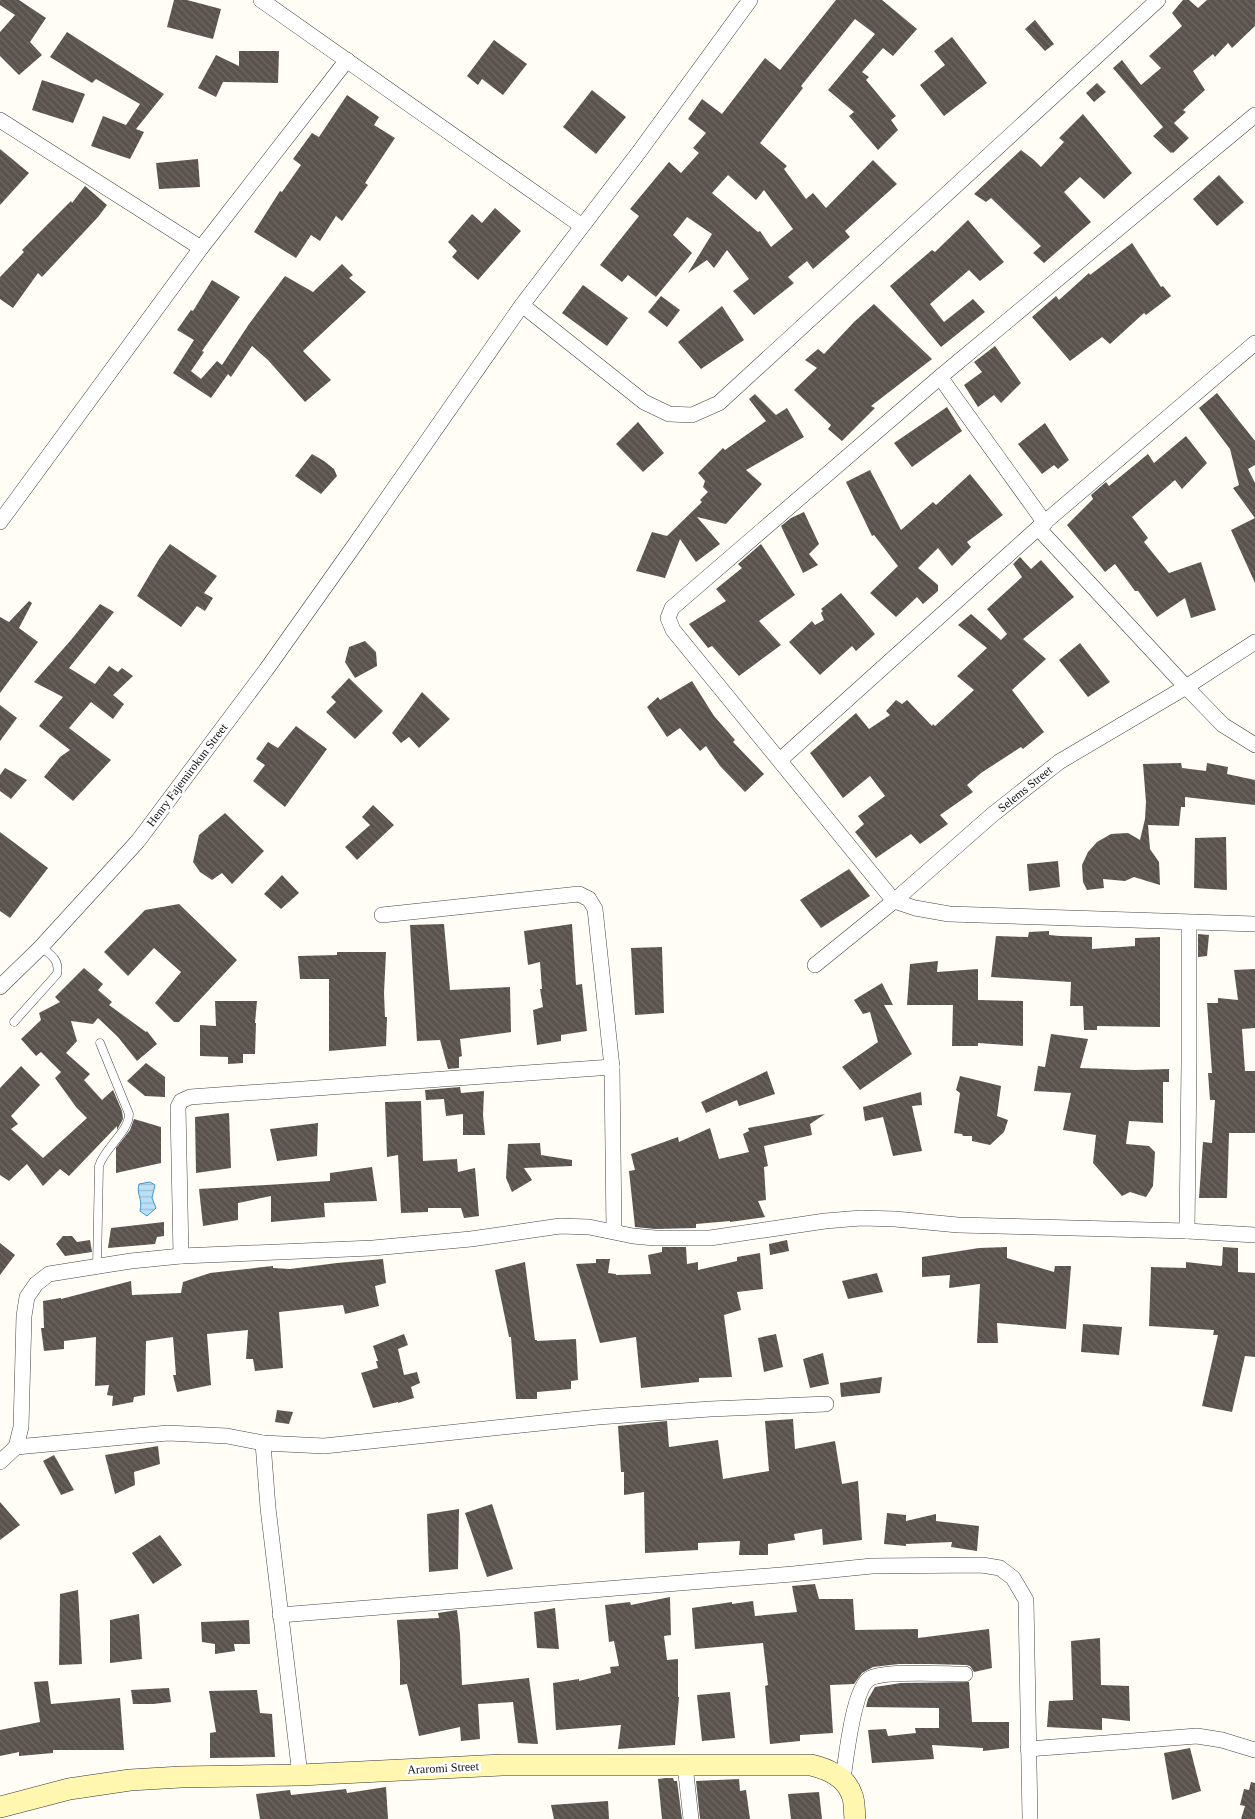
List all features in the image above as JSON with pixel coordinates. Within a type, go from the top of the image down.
[{"type":"street","points":[[261,0],[582,226]]},
{"type":"street","name":"Henry Fajemirokun Street","points":[[0,987],[41,947],[138,841],[260,678],[522,305],[639,152],[750,0]]},
{"type":"street","points":[[522,305],[644,402],[669,414],[692,415],[719,402],[1158,0]]},
{"type":"street","points":[[0,522],[201,248],[346,60]]},
{"type":"street","points":[[1255,115],[940,377],[672,608],[668,618],[673,630],[894,901],[915,908],[950,914],[1255,924]]},
{"type":"street","points":[[0,120],[201,248]]},
{"type":"street","points":[[780,760],[1042,525],[1255,343]]},
{"type":"street","points":[[940,377],[1042,525],[1186,687],[1223,725],[1255,745]]},
{"type":"street","name":"Selems Street","points":[[814,965],[894,901],[992,815],[1059,762],[1186,687],[1255,642]]},
{"type":"street","points":[[382,915],[580,894],[589,899],[595,909],[612,1067],[614,1231]]},
{"type":"street","points":[[1186,1231],[1189,923]]},
{"type":"street","points":[[181,1256],[178,1107],[181,1101],[190,1097],[612,1067]]},
{"type":"street","points":[[0,1462],[16,1447],[21,1427],[24,1316],[27,1297],[36,1284],[49,1274],[181,1256],[373,1248],[471,1239],[560,1226],[589,1227],[633,1236],[655,1238],[710,1238],[825,1221],[861,1218],[894,1219],[958,1226],[1186,1231],[1255,1235]]},
{"type":"street","points":[[16,1447],[168,1433],[228,1436],[263,1443],[324,1446],[598,1417],[710,1409],[826,1404]]},
{"type":"street","points":[[263,1443],[280,1614],[300,1775]]},
{"type":"street","points":[[280,1614],[773,1576],[872,1566],[982,1565],[1000,1568],[1014,1578],[1026,1600],[1030,1819]]},
{"type":"street","points":[[855,1819],[852,1794],[843,1779],[854,1713],[863,1687],[869,1679],[884,1674],[965,1674]]},
{"type":"street","points":[[1028,1749],[1197,1736],[1222,1740],[1255,1750]]},
{"type":"street","name":"Araromi Street","points":[[0,1807],[69,1789],[130,1780],[300,1775],[502,1765],[811,1765],[826,1769],[843,1779]]},
{"type":"street","points":[[685,1765],[691,1819]]},
{"type":"lane","points":[[14,1022],[57,974],[59,968],[57,962],[41,947]]},
{"type":"lane","points":[[98,1266],[100,1166],[107,1150],[129,1121],[129,1114],[100,1043]]},
{"type":"water","points":[[150,1182],[155,1185],[152,1198],[156,1208],[147,1216],[140,1211],[141,1203],[138,1188],[139,1184]]},
{"type":"building","points":[[0,0],[19,0],[46,18],[30,42],[42,55],[19,75],[0,56],[0,32],[15,15],[0,5]]},
{"type":"building","points":[[174,0],[187,0],[221,9],[213,39],[167,27]]},
{"type":"building","points":[[836,0],[882,0],[917,29],[893,56],[883,48],[862,72],[869,77],[866,80],[896,116],[891,120],[898,130],[878,150],[849,116],[854,112],[828,90],[875,34],[855,19],[801,86],[803,88],[760,143],[787,166],[784,169],[806,199],[813,193],[826,208],[873,160],[897,184],[845,231],[850,237],[813,269],[807,261],[788,277],[794,283],[754,315],[733,291],[749,279],[727,250],[714,268],[707,260],[688,273],[712,234],[687,217],[673,235],[692,253],[656,297],[628,275],[622,282],[600,265],[639,216],[630,209],[669,162],[681,173],[699,153],[693,148],[706,133],[688,119],[702,99],[722,114],[765,58],[780,70]],"holes":[[[728,175],[756,200],[764,190],[793,229],[771,247],[760,231],[758,232],[712,193]]]},
{"type":"building","points":[[1183,0],[1189,0],[1198,8],[1207,0],[1255,0],[1255,26],[1232,48],[1228,43],[1215,57],[1213,54],[1193,71],[1205,90],[1183,110],[1186,112],[1174,123],[1189,138],[1171,153],[1153,136],[1163,127],[1113,68],[1122,60],[1141,85],[1161,68],[1149,56],[1182,26],[1172,13]]},
{"type":"building","points":[[1035,20],[1054,44],[1045,51],[1025,29]]},
{"type":"building","points":[[67,32],[164,94],[136,129],[144,132],[130,159],[91,146],[103,116],[126,125],[140,104],[96,79],[92,83],[50,57]]},
{"type":"building","points":[[952,37],[987,83],[944,116],[920,85],[945,65],[934,51]]},
{"type":"building","points":[[494,40],[527,64],[503,95],[482,79],[478,85],[467,76]]},
{"type":"building","points":[[239,51],[279,51],[278,83],[223,82],[216,97],[198,88],[216,55],[239,66]]},
{"type":"building","points":[[42,80],[85,94],[73,123],[32,110]]},
{"type":"building","points":[[1097,83],[1106,92],[1094,102],[1086,93]]},
{"type":"building","points":[[592,90],[626,117],[596,154],[563,127]]},
{"type":"building","points":[[347,95],[379,117],[374,125],[395,138],[365,183],[368,185],[342,221],[336,216],[320,241],[311,235],[296,258],[254,232],[280,191],[282,192],[301,165],[293,159],[312,133],[319,137]]},
{"type":"building","points":[[1083,114],[1132,173],[1104,199],[1080,177],[1064,192],[1091,222],[1044,263],[1033,253],[1041,246],[991,198],[986,202],[974,194],[1021,150],[1041,167],[1064,142],[1059,138]]},
{"type":"building","points":[[0,149],[29,173],[0,205]]},
{"type":"building","points":[[198,159],[200,187],[159,189],[156,163]]},
{"type":"building","points":[[1219,175],[1244,202],[1217,226],[1193,199]]},
{"type":"building","points":[[85,186],[107,205],[42,277],[38,273],[13,308],[0,299],[0,277],[24,252],[22,250],[71,201],[72,203]]},
{"type":"building","points":[[495,208],[521,231],[478,280],[452,257],[457,251],[448,242],[472,214],[482,223]]},
{"type":"building","points":[[968,220],[1004,262],[980,281],[969,270],[930,304],[944,322],[973,299],[985,312],[941,347],[890,286],[932,250],[935,252]]},
{"type":"building","points":[[1132,243],[1161,287],[1163,286],[1171,296],[1146,315],[1144,313],[1110,344],[1102,337],[1070,361],[1032,317],[1056,296],[1059,300],[1089,273],[1090,275]]},
{"type":"building","points":[[342,264],[353,275],[349,278],[366,292],[303,351],[331,380],[305,402],[268,360],[252,346],[231,377],[228,374],[211,398],[173,373],[194,340],[177,330],[191,310],[193,311],[212,280],[240,297],[202,351],[204,352],[191,371],[201,379],[217,361],[222,365],[249,324],[285,276],[313,292]]},
{"type":"building","points":[[583,285],[628,318],[607,346],[562,313]]},
{"type":"building","points":[[661,296],[680,310],[667,327],[648,312]]},
{"type":"building","points":[[874,304],[932,359],[871,406],[875,408],[842,441],[828,429],[831,425],[794,390],[817,368],[805,360],[818,349],[824,354]]},
{"type":"building","points":[[722,306],[744,340],[701,369],[678,342]]},
{"type":"building","points":[[995,346],[1021,383],[1001,403],[994,395],[978,407],[964,385],[982,372],[974,362]]},
{"type":"building","points":[[1217,393],[1255,441],[1255,465],[1248,469],[1255,483],[1255,518],[1233,488],[1239,485],[1230,449],[1199,408]]},
{"type":"building","points":[[755,394],[776,415],[787,408],[804,437],[746,470],[762,484],[726,524],[697,517],[720,544],[696,562],[680,539],[665,578],[636,571],[652,532],[667,536],[702,502],[700,500],[708,492],[703,487],[705,481],[698,473],[723,448],[725,450],[766,421],[749,399]]},
{"type":"building","points":[[947,407],[962,431],[912,467],[894,443]]},
{"type":"building","points":[[638,422],[664,453],[643,472],[616,444]]},
{"type":"building","points":[[1045,423],[1069,460],[1058,469],[1054,465],[1042,474],[1018,444]]},
{"type":"building","points":[[1186,436],[1207,463],[1182,489],[1175,480],[1132,517],[1148,538],[1144,542],[1169,573],[1201,562],[1216,610],[1191,618],[1185,598],[1157,617],[1115,564],[1105,572],[1067,525],[1093,499],[1091,495],[1106,482],[1109,486],[1148,454],[1154,463]]},
{"type":"building","points":[[312,454],[334,469],[337,476],[321,494],[295,476]]},
{"type":"building","points":[[870,470],[901,530],[933,502],[936,505],[970,474],[1003,515],[967,542],[971,547],[952,566],[938,548],[918,568],[938,585],[938,591],[923,604],[917,597],[896,617],[870,593],[898,566],[874,535],[872,536],[846,482]]},
{"type":"building","points":[[804,512],[819,544],[809,554],[818,565],[803,573],[781,526],[791,518]]},
{"type":"building","points":[[1255,518],[1255,583],[1231,530]]},
{"type":"building","points":[[170,544],[217,576],[204,593],[213,598],[205,611],[197,606],[181,627],[137,596]]},
{"type":"building","points":[[761,544],[795,595],[759,621],[781,645],[739,676],[712,646],[708,648],[689,624],[726,601],[716,589],[742,568],[738,564]]},
{"type":"building","points":[[1020,557],[1031,569],[1041,560],[1074,597],[1023,639],[1046,659],[1012,690],[1044,732],[1023,749],[1021,747],[981,773],[967,785],[973,792],[940,815],[948,824],[920,844],[911,834],[876,858],[855,832],[864,824],[858,816],[885,796],[870,776],[843,798],[810,753],[856,713],[869,729],[890,715],[886,711],[896,700],[902,704],[907,700],[932,726],[933,724],[935,726],[974,690],[957,676],[987,648],[958,625],[971,614],[1001,640],[1007,634],[987,609],[1022,577],[1013,564]]},
{"type":"building","points":[[841,593],[875,634],[856,651],[852,646],[820,675],[789,642],[812,621],[815,625],[824,620],[821,609]]},
{"type":"building","points":[[29,601],[32,603],[19,628],[38,642],[0,693],[0,617],[9,622]]},
{"type":"building","points":[[100,604],[114,612],[69,668],[95,684],[109,666],[118,672],[122,668],[133,676],[113,695],[124,704],[113,719],[91,702],[69,728],[111,760],[73,801],[44,777],[60,757],[70,750],[39,726],[63,697],[34,682]]},
{"type":"building","points":[[365,641],[376,652],[377,666],[355,678],[345,662],[349,647]]},
{"type":"building","points":[[1080,643],[1110,682],[1088,697],[1059,660]]},
{"type":"building","points":[[349,678],[383,711],[355,739],[326,712],[336,702],[331,697]]},
{"type":"building","points":[[692,681],[714,716],[735,740],[733,742],[764,774],[745,792],[720,766],[706,746],[700,751],[680,728],[667,737],[647,707],[658,697],[660,700]]},
{"type":"building","points":[[422,692],[450,719],[419,748],[409,737],[401,743],[392,733]]},
{"type":"building","points":[[0,705],[17,718],[0,741]]},
{"type":"building","points":[[296,726],[327,749],[285,807],[253,781],[265,765],[256,759],[268,742],[278,748]]},
{"type":"building","points":[[1181,763],[1182,768],[1206,771],[1207,763],[1228,767],[1227,774],[1255,780],[1255,805],[1185,797],[1185,807],[1181,807],[1179,826],[1148,825],[1150,849],[1159,862],[1160,885],[1134,877],[1125,881],[1103,879],[1104,888],[1087,890],[1083,882],[1082,865],[1088,852],[1097,842],[1111,834],[1128,833],[1140,840],[1145,819],[1146,802],[1143,764]]},
{"type":"building","points":[[5,768],[27,780],[11,799],[0,791],[0,775]]},
{"type":"building","points":[[373,805],[394,825],[357,860],[345,847],[370,825],[362,817]]},
{"type":"building","points":[[225,813],[264,851],[232,884],[222,873],[212,880],[200,872],[193,862],[199,835]]},
{"type":"building","points":[[0,832],[48,868],[10,918],[0,911]]},
{"type":"building","points":[[1226,837],[1227,890],[1194,888],[1195,838]]},
{"type":"building","points":[[1058,861],[1060,887],[1029,891],[1027,864]]},
{"type":"building","points":[[849,869],[870,896],[821,928],[800,900]]},
{"type":"building","points":[[282,875],[299,893],[281,909],[264,894]]},
{"type":"building","points":[[179,904],[237,960],[179,1022],[174,1022],[155,1003],[181,972],[154,948],[128,976],[104,952],[145,910]]},
{"type":"building","points":[[444,924],[450,990],[510,987],[511,1032],[460,1039],[462,1056],[459,1057],[459,1068],[448,1069],[440,1040],[417,1041],[410,925]]},
{"type":"building","points":[[572,924],[576,985],[582,984],[587,1031],[561,1035],[561,1041],[537,1045],[533,1010],[543,1007],[540,989],[542,989],[540,962],[528,965],[524,931]]},
{"type":"building","points":[[1049,931],[1049,935],[1092,937],[1092,949],[1135,946],[1135,938],[1160,937],[1160,1027],[1097,1026],[1097,1030],[1084,1030],[1083,1006],[1070,1006],[1071,982],[991,977],[996,936],[1028,937],[1029,932]]},
{"type":"building","points":[[1198,934],[1209,935],[1207,956],[1198,957]]},
{"type":"building","points":[[662,947],[664,1013],[635,1015],[631,948]]},
{"type":"building","points":[[337,952],[386,952],[384,993],[385,1017],[387,1017],[386,1046],[329,1051],[329,979],[300,979],[298,956],[337,955]]},
{"type":"building","points":[[938,961],[937,972],[978,969],[978,1000],[1023,1001],[1023,1046],[978,1043],[978,1046],[952,1046],[953,1005],[907,1005],[910,964]]},
{"type":"building","points":[[84,968],[103,984],[98,990],[112,1002],[109,1005],[147,1031],[157,1044],[137,1061],[118,1037],[98,1018],[93,1024],[71,1021],[77,1041],[66,1053],[90,1074],[84,1080],[102,1100],[113,1090],[122,1111],[123,1119],[117,1130],[117,1126],[69,1176],[60,1169],[43,1186],[27,1164],[9,1181],[0,1175],[0,1088],[21,1066],[40,1085],[11,1116],[18,1124],[11,1129],[43,1158],[87,1118],[76,1107],[55,1078],[61,1072],[41,1052],[36,1056],[21,1039],[41,1020],[39,1013],[60,1002],[55,997]]},
{"type":"building","points":[[1255,969],[1255,1028],[1242,1029],[1245,1071],[1255,1071],[1255,1133],[1229,1133],[1227,1198],[1199,1198],[1203,1142],[1212,1143],[1215,1100],[1210,1100],[1208,1073],[1212,1073],[1207,1003],[1218,1003],[1218,998],[1238,1000],[1234,970]]},
{"type":"building","points":[[882,983],[893,1005],[884,1005],[912,1054],[860,1090],[842,1067],[878,1042],[870,1012],[863,1014],[854,1000]]},
{"type":"building","points":[[215,1001],[257,1001],[255,1054],[243,1054],[243,1063],[228,1064],[228,1057],[200,1056],[200,1025],[216,1026]]},
{"type":"building","points":[[1051,1034],[1088,1039],[1080,1068],[1169,1069],[1169,1082],[1163,1082],[1163,1123],[1129,1121],[1126,1144],[1149,1146],[1155,1152],[1153,1186],[1146,1197],[1130,1192],[1122,1196],[1093,1163],[1096,1135],[1063,1130],[1071,1093],[1034,1091],[1038,1066],[1045,1067]]},
{"type":"building","points":[[146,1063],[165,1077],[165,1097],[145,1096],[127,1081]]},
{"type":"building","points":[[767,1071],[775,1094],[739,1106],[737,1100],[706,1113],[701,1102]]},
{"type":"building","points":[[960,1076],[1001,1086],[997,1116],[1008,1120],[1004,1132],[990,1145],[972,1141],[972,1136],[954,1133],[960,1093],[956,1090]]},
{"type":"building","points":[[460,1087],[461,1093],[484,1091],[483,1115],[485,1135],[463,1135],[463,1114],[446,1116],[444,1099],[426,1100],[425,1090]]},
{"type":"building","points":[[921,1092],[922,1105],[912,1106],[922,1151],[893,1156],[883,1117],[865,1121],[863,1107]]},
{"type":"building","points":[[421,1101],[423,1161],[457,1159],[458,1172],[475,1168],[479,1216],[464,1218],[461,1208],[428,1208],[428,1212],[401,1213],[398,1155],[387,1157],[385,1102]]},
{"type":"building","points":[[229,1113],[231,1168],[196,1173],[195,1117]]},
{"type":"building","points":[[825,1114],[810,1124],[812,1135],[764,1146],[768,1166],[764,1167],[766,1200],[758,1201],[765,1217],[696,1224],[696,1228],[655,1229],[635,1227],[629,1171],[635,1170],[631,1154],[678,1137],[679,1142],[710,1128],[719,1159],[749,1152],[743,1134],[749,1131],[748,1128]]},
{"type":"building","points":[[134,1119],[161,1127],[161,1163],[116,1173],[116,1148],[130,1130]]},
{"type":"building","points":[[318,1123],[317,1156],[277,1161],[270,1129]]},
{"type":"building","points":[[540,1143],[541,1155],[572,1160],[572,1166],[524,1168],[532,1180],[512,1192],[506,1178],[508,1144]]},
{"type":"building","points":[[372,1167],[377,1201],[324,1203],[325,1217],[271,1222],[271,1196],[238,1203],[238,1220],[203,1226],[199,1189],[330,1181],[330,1173]]},
{"type":"building","points":[[164,1222],[164,1236],[157,1237],[155,1244],[108,1248],[111,1228]]},
{"type":"building","points":[[63,1236],[72,1236],[77,1242],[90,1240],[92,1252],[65,1256],[56,1244]]},
{"type":"building","points":[[787,1240],[789,1251],[770,1255],[769,1244]]},
{"type":"building","points":[[0,1243],[15,1255],[0,1275]]},
{"type":"building","points":[[662,1247],[686,1247],[687,1264],[698,1262],[698,1270],[737,1261],[737,1257],[760,1253],[763,1289],[737,1292],[741,1310],[724,1315],[732,1377],[699,1378],[699,1382],[641,1388],[636,1337],[600,1343],[576,1264],[596,1263],[596,1259],[610,1259],[608,1273],[616,1275],[651,1274],[648,1255],[662,1252]]},
{"type":"building","points":[[1007,1247],[1007,1258],[1054,1272],[1055,1266],[1071,1266],[1066,1329],[997,1323],[998,1343],[977,1343],[980,1284],[949,1288],[950,1275],[922,1277],[922,1257],[979,1248]]},
{"type":"building","points":[[1223,1247],[1238,1248],[1238,1272],[1255,1273],[1255,1357],[1245,1356],[1232,1412],[1202,1406],[1218,1335],[1213,1335],[1214,1330],[1149,1326],[1151,1267],[1186,1268],[1186,1262],[1221,1266]]},
{"type":"building","points":[[383,1259],[386,1283],[375,1286],[379,1306],[345,1314],[343,1305],[279,1312],[283,1368],[255,1371],[253,1359],[246,1359],[248,1330],[207,1334],[211,1385],[177,1392],[173,1375],[176,1375],[173,1337],[146,1341],[145,1395],[134,1397],[133,1402],[112,1406],[113,1396],[107,1395],[109,1385],[95,1386],[96,1337],[64,1341],[64,1349],[44,1351],[41,1328],[44,1328],[43,1301],[61,1299],[131,1281],[132,1295],[181,1293],[183,1282],[210,1273],[273,1266],[273,1268],[290,1269]]},
{"type":"building","points":[[525,1262],[535,1340],[576,1339],[578,1380],[571,1381],[571,1389],[537,1392],[537,1399],[516,1399],[511,1337],[509,1337],[495,1270]]},
{"type":"building","points":[[877,1273],[883,1292],[848,1299],[842,1281]]},
{"type":"building","points":[[1083,1324],[1122,1327],[1119,1355],[1081,1352]]},
{"type":"building","points":[[404,1334],[408,1345],[398,1349],[404,1375],[417,1372],[420,1383],[411,1387],[414,1398],[373,1408],[361,1373],[378,1368],[376,1361],[378,1361],[373,1346]]},
{"type":"building","points":[[776,1334],[783,1367],[764,1372],[758,1338]]},
{"type":"building","points":[[823,1353],[829,1384],[810,1388],[803,1359]]},
{"type":"building","points":[[882,1377],[880,1393],[841,1397],[840,1383]]},
{"type":"building","points":[[277,1410],[293,1412],[289,1424],[275,1422]]},
{"type":"building","points":[[793,1419],[795,1449],[835,1441],[842,1484],[858,1481],[862,1540],[823,1545],[822,1529],[794,1534],[795,1540],[768,1544],[768,1555],[739,1555],[740,1541],[698,1543],[698,1550],[645,1553],[644,1492],[624,1495],[624,1472],[621,1472],[618,1426],[667,1421],[669,1447],[718,1440],[723,1479],[769,1471],[765,1421]]},
{"type":"building","points":[[158,1446],[160,1464],[134,1472],[135,1485],[115,1494],[105,1455]]},
{"type":"building","points":[[54,1455],[74,1490],[61,1495],[43,1461]]},
{"type":"building","points":[[0,1502],[20,1525],[0,1540]]},
{"type":"building","points":[[492,1504],[513,1569],[487,1577],[465,1513]]},
{"type":"building","points":[[459,1509],[458,1569],[429,1572],[427,1514]]},
{"type":"building","points":[[887,1513],[906,1515],[906,1521],[936,1514],[936,1521],[979,1526],[977,1551],[951,1547],[952,1542],[906,1544],[906,1546],[884,1544]]},
{"type":"building","points":[[160,1535],[182,1565],[153,1584],[132,1553]]},
{"type":"building","points":[[815,1584],[819,1599],[853,1599],[855,1630],[918,1629],[918,1638],[989,1629],[992,1668],[974,1672],[970,1666],[966,1665],[899,1664],[873,1667],[862,1673],[854,1684],[830,1685],[833,1733],[800,1735],[800,1741],[770,1744],[765,1686],[768,1685],[763,1643],[695,1649],[692,1608],[753,1601],[755,1616],[797,1612],[792,1586]]},
{"type":"building","points":[[78,1590],[82,1664],[59,1665],[60,1594]]},
{"type":"building","points":[[670,1597],[671,1635],[664,1636],[667,1660],[678,1659],[679,1697],[675,1745],[618,1749],[621,1725],[556,1730],[553,1683],[579,1679],[579,1681],[611,1673],[610,1667],[619,1666],[614,1641],[609,1642],[605,1605],[630,1602],[631,1605]]},
{"type":"building","points":[[555,1608],[559,1649],[537,1648],[534,1612]]},
{"type":"building","points":[[457,1610],[462,1685],[529,1678],[538,1744],[518,1743],[513,1702],[478,1704],[480,1739],[461,1741],[460,1727],[419,1736],[407,1684],[400,1685],[397,1620],[439,1618],[438,1613]]},
{"type":"building","points":[[139,1614],[142,1659],[110,1663],[110,1620]]},
{"type":"building","points":[[249,1620],[250,1644],[234,1644],[235,1651],[215,1654],[215,1644],[202,1642],[201,1622]]},
{"type":"building","points":[[1100,1638],[1101,1685],[1129,1686],[1130,1721],[1102,1718],[1102,1730],[1047,1727],[1049,1701],[1073,1700],[1071,1641]]},
{"type":"building","points":[[48,1681],[51,1704],[120,1698],[124,1750],[53,1750],[53,1753],[19,1756],[19,1752],[0,1756],[0,1730],[40,1722],[34,1682]]},
{"type":"building","points":[[969,1682],[972,1722],[1009,1722],[1009,1748],[983,1751],[983,1748],[932,1745],[934,1759],[872,1763],[868,1730],[886,1729],[888,1736],[916,1733],[915,1728],[939,1728],[939,1708],[866,1707],[875,1687],[901,1683]]},
{"type":"building","points":[[169,1688],[171,1702],[133,1704],[131,1690]]},
{"type":"building","points":[[257,1690],[260,1713],[272,1714],[275,1757],[210,1758],[210,1733],[216,1732],[209,1691]]},
{"type":"building","points":[[730,1692],[735,1738],[702,1741],[697,1695]]},
{"type":"building","points":[[1190,1748],[1201,1791],[1172,1800],[1164,1753]]},
{"type":"building","points":[[673,1778],[674,1781],[677,1781],[682,1819],[662,1819],[658,1779]]},
{"type":"building","points":[[739,1779],[740,1791],[746,1790],[750,1819],[700,1819],[696,1781]]},
{"type":"building","points":[[1251,1782],[1255,1783],[1255,1819],[1241,1819],[1245,1806],[1240,1805],[1244,1789],[1249,1790]]},
{"type":"building","points":[[386,1787],[388,1819],[260,1819],[256,1794],[290,1790],[291,1795],[346,1789],[347,1793]]},
{"type":"building","points":[[819,1792],[822,1819],[791,1819],[788,1794]]},
{"type":"building","points":[[608,1801],[609,1819],[554,1819],[551,1805]]}]
